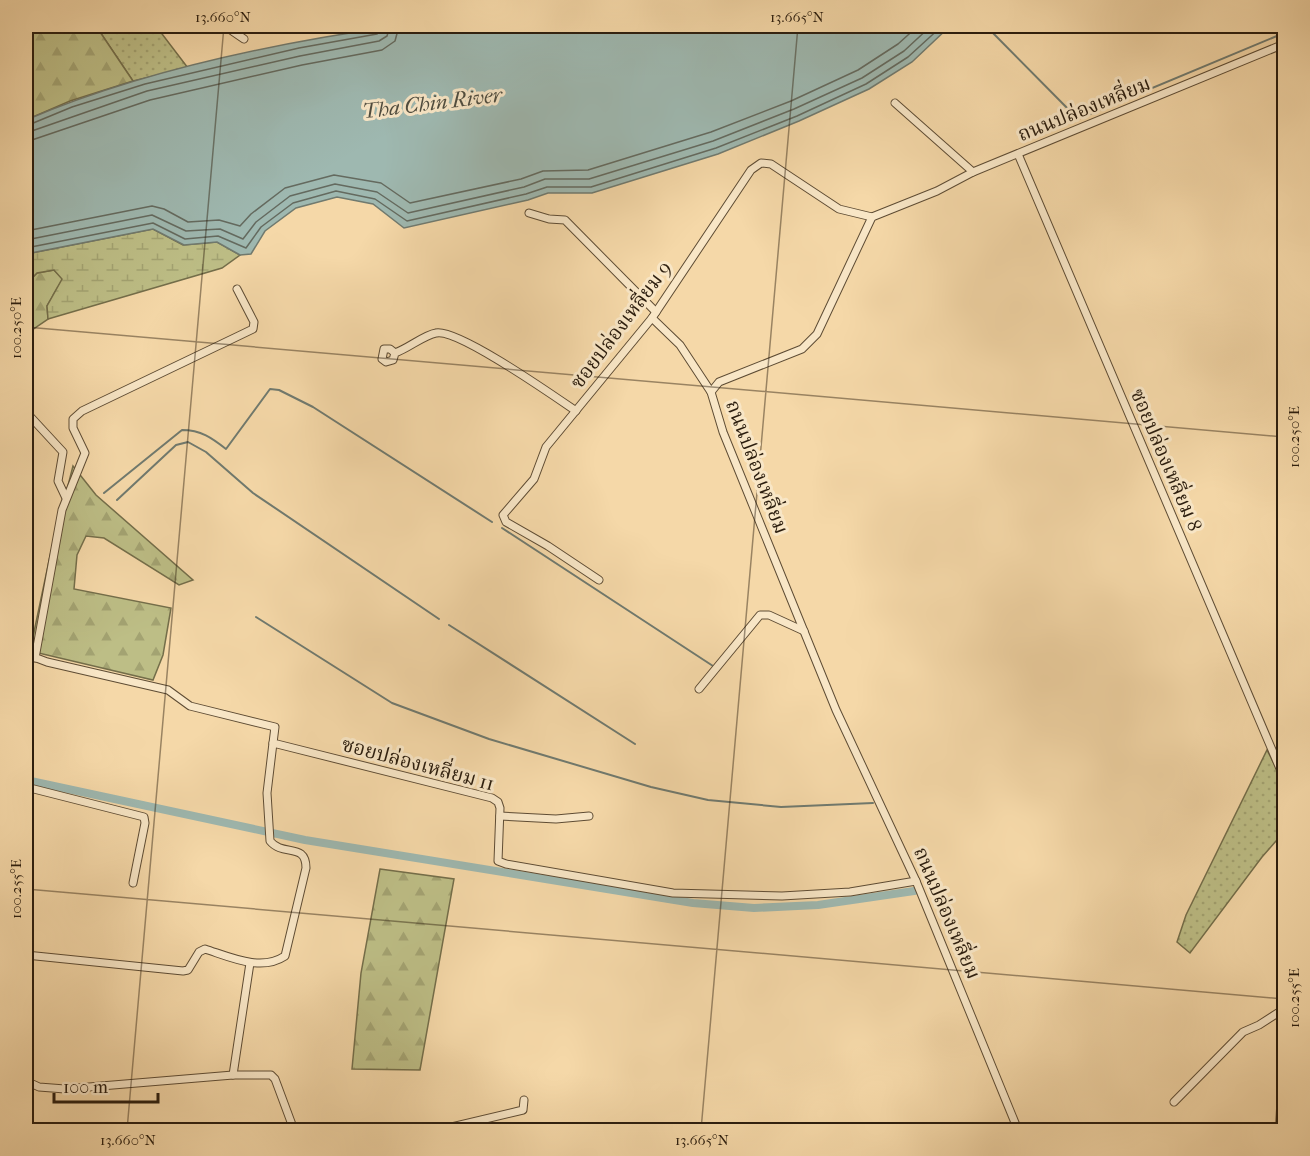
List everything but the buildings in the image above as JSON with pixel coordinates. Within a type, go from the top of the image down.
[{"type":"street","points":[[26,30],[32,26]]},
{"type":"street","points":[[225,26],[244,39]]},
{"type":"street","name":"ถนนปล่องเหลี่ยม","points":[[1018,1131],[916,881],[836,710],[723,432],[711,392],[719,382],[802,349],[817,334],[872,217],[937,191],[973,172],[1284,44]]},
{"type":"street","points":[[895,103],[973,172]]},
{"type":"street","name":"ซอยปล่องเหลี่ยม 8","points":[[1018,154],[1284,778]]},
{"type":"street","name":"ซอยปล่องเหลี่ยม 9","points":[[599,580],[504,519],[504,514],[534,479],[546,447],[654,315],[751,170],[757,164],[771,164],[839,209],[872,217]]},
{"type":"street","points":[[529,213],[549,219],[565,220],[680,345],[711,392]]},
{"type":"street","points":[[35,658],[66,498],[85,453],[72,425],[76,416],[252,329],[254,322],[237,289]]},
{"type":"street","points":[[395,353],[434,333],[449,334],[469,342],[576,411]]},
{"type":"street","points":[[26,412],[63,452],[58,481],[66,498]]},
{"type":"street","points":[[699,689],[760,615],[769,615],[804,631]]},
{"type":"street","points":[[26,654],[168,690],[190,706],[275,727],[267,793],[270,842],[279,849],[302,853],[306,858],[306,868],[285,956],[272,962],[250,963],[205,949],[199,952],[188,970],[183,971],[26,955]]},
{"type":"street","name":"ซอยปล่องเหลี่ยม 11","points":[[273,743],[492,798],[498,802],[500,816],[498,861],[526,869],[673,893],[782,896],[850,892],[916,881]]},
{"type":"street","points":[[26,787],[144,817],[145,823],[133,883]]},
{"type":"street","points":[[500,816],[556,819],[589,816]]},
{"type":"street","points":[[233,1075],[250,963]]},
{"type":"street","points":[[1174,1102],[1243,1032],[1284,1009]]},
{"type":"street","points":[[26,1081],[39,1087],[76,1089],[233,1075],[271,1075],[275,1079],[294,1131]]},
{"type":"street","points":[[439,1131],[523,1110],[524,1100]]},
{"type":"green space","points":[[37,26],[96,26],[133,81],[70,101],[26,120],[26,35]]},
{"type":"green space","points":[[96,26],[156,26],[188,68],[133,81]]},
{"type":"green space","points":[[153,229],[183,245],[217,242],[240,255],[222,268],[48,319],[47,306],[62,279],[54,270],[37,273],[26,284],[26,254]]},
{"type":"green space","points":[[54,270],[63,279],[47,306],[48,319],[26,334],[26,284],[37,273]]},
{"type":"green space","points":[[73,466],[96,495],[193,580],[179,585],[104,538],[86,536],[77,555],[74,589],[171,608],[163,655],[153,680],[30,651],[50,556]]},
{"type":"green space","points":[[1267,750],[1284,783],[1284,832],[1262,857],[1190,953],[1177,942],[1186,915]]},
{"type":"green space","points":[[380,869],[454,879],[420,1070],[352,1069],[361,973]]},
{"type":"water","name":"Tha Chin River","points":[[396,26],[950,26],[912,62],[869,89],[718,154],[592,193],[548,193],[528,200],[404,228],[373,204],[337,197],[296,208],[265,231],[251,254],[240,255],[217,242],[184,245],[153,229],[26,254],[26,120],[114,87],[208,61],[303,41]]},
{"type":"waterway","points":[[986,26],[1078,119],[1284,33]]},
{"type":"waterway","points":[[104,493],[182,430],[206,435],[226,449],[270,389],[279,390],[313,407],[492,522]]},
{"type":"waterway","points":[[117,500],[176,445],[188,442],[206,452],[253,493],[439,619]]},
{"type":"waterway","points":[[502,528],[713,666]]},
{"type":"waterway","points":[[256,617],[392,703],[489,739],[651,787],[708,800],[781,807],[873,803]]},
{"type":"waterway","points":[[449,625],[635,744]]},
{"type":"waterway","points":[[26,780],[305,840],[693,903],[754,908],[818,905],[914,891]]}]
